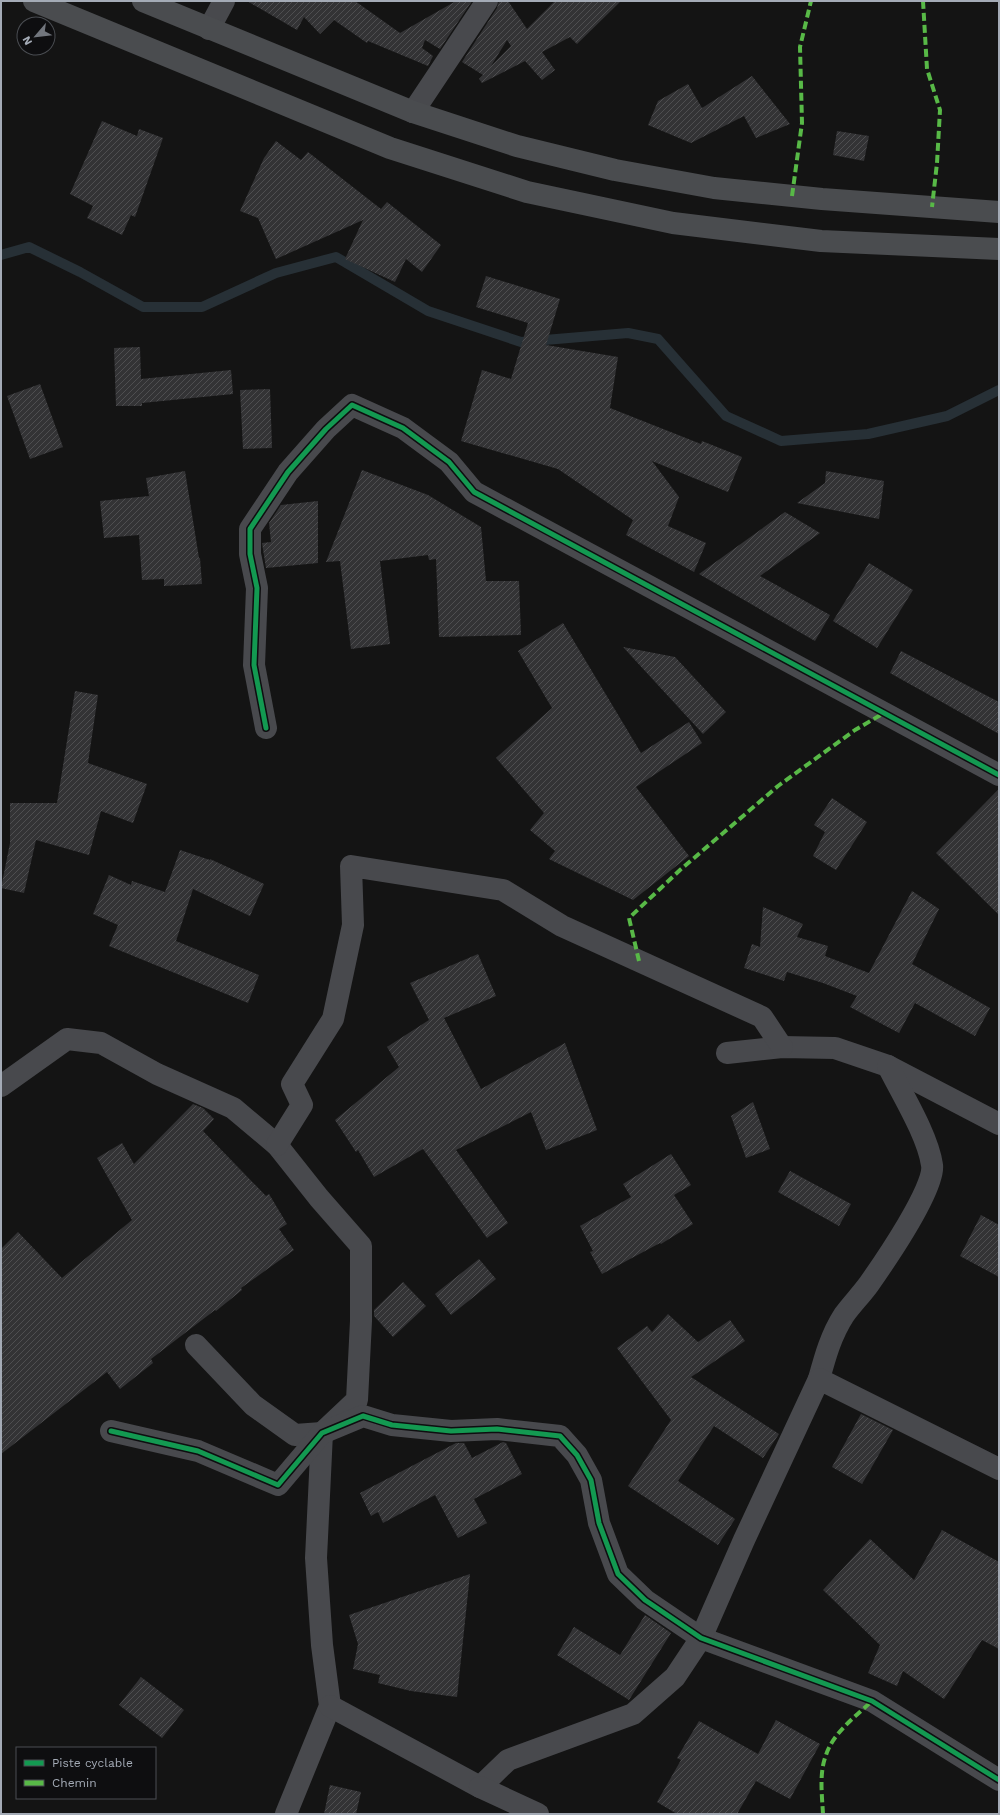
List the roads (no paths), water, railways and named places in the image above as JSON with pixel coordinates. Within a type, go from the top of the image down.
[{"type":"main road","points":[[34,1],[390,148],[527,192],[680,224],[821,241],[999,249]]},
{"type":"main road","points":[[143,1],[413,112],[517,146],[615,170],[714,188],[822,199],[999,212]]},
{"type":"street","points":[[209,29],[224,1]]},
{"type":"street","points":[[413,112],[488,1]]},
{"type":"street","points":[[266,728],[254,665],[257,588],[250,554],[250,529],[288,472],[326,429],[352,405],[403,428],[449,462],[474,492],[999,775]]},
{"type":"street","points":[[277,1145],[302,1105],[292,1084],[333,1019],[353,925],[351,866],[503,890],[562,926],[762,1017],[782,1047]]},
{"type":"street","points":[[1,1086],[67,1039],[101,1043],[157,1074],[233,1108],[277,1145],[319,1198],[361,1246],[361,1321],[357,1400],[322,1434],[278,1485],[198,1451],[111,1432]]},
{"type":"street","points":[[727,1053],[782,1047],[835,1048],[888,1066],[999,1124]]},
{"type":"street","points":[[480,1787],[508,1760],[633,1714],[675,1676],[701,1638],[744,1540],[819,1380],[828,1345],[844,1316],[869,1284],[896,1243],[929,1185],[933,1167],[928,1147],[888,1066]]},
{"type":"street","points":[[196,1345],[253,1405],[295,1436],[322,1434],[363,1416],[392,1426],[451,1431],[497,1430],[560,1436],[577,1455],[591,1480],[599,1523],[618,1574],[645,1600],[701,1638],[872,1701],[999,1780]]},
{"type":"street","points":[[819,1380],[999,1469]]},
{"type":"street","points":[[286,1814],[330,1706],[322,1645],[316,1558],[322,1434]]},
{"type":"street","points":[[330,1706],[480,1787],[538,1814]]},
{"type":"waterway","points":[[1,255],[29,247],[80,272],[143,307],[202,307],[276,273],[336,257],[428,311],[521,342],[628,333],[658,339],[726,416],[781,441],[868,434],[947,416],[999,390]]}]
